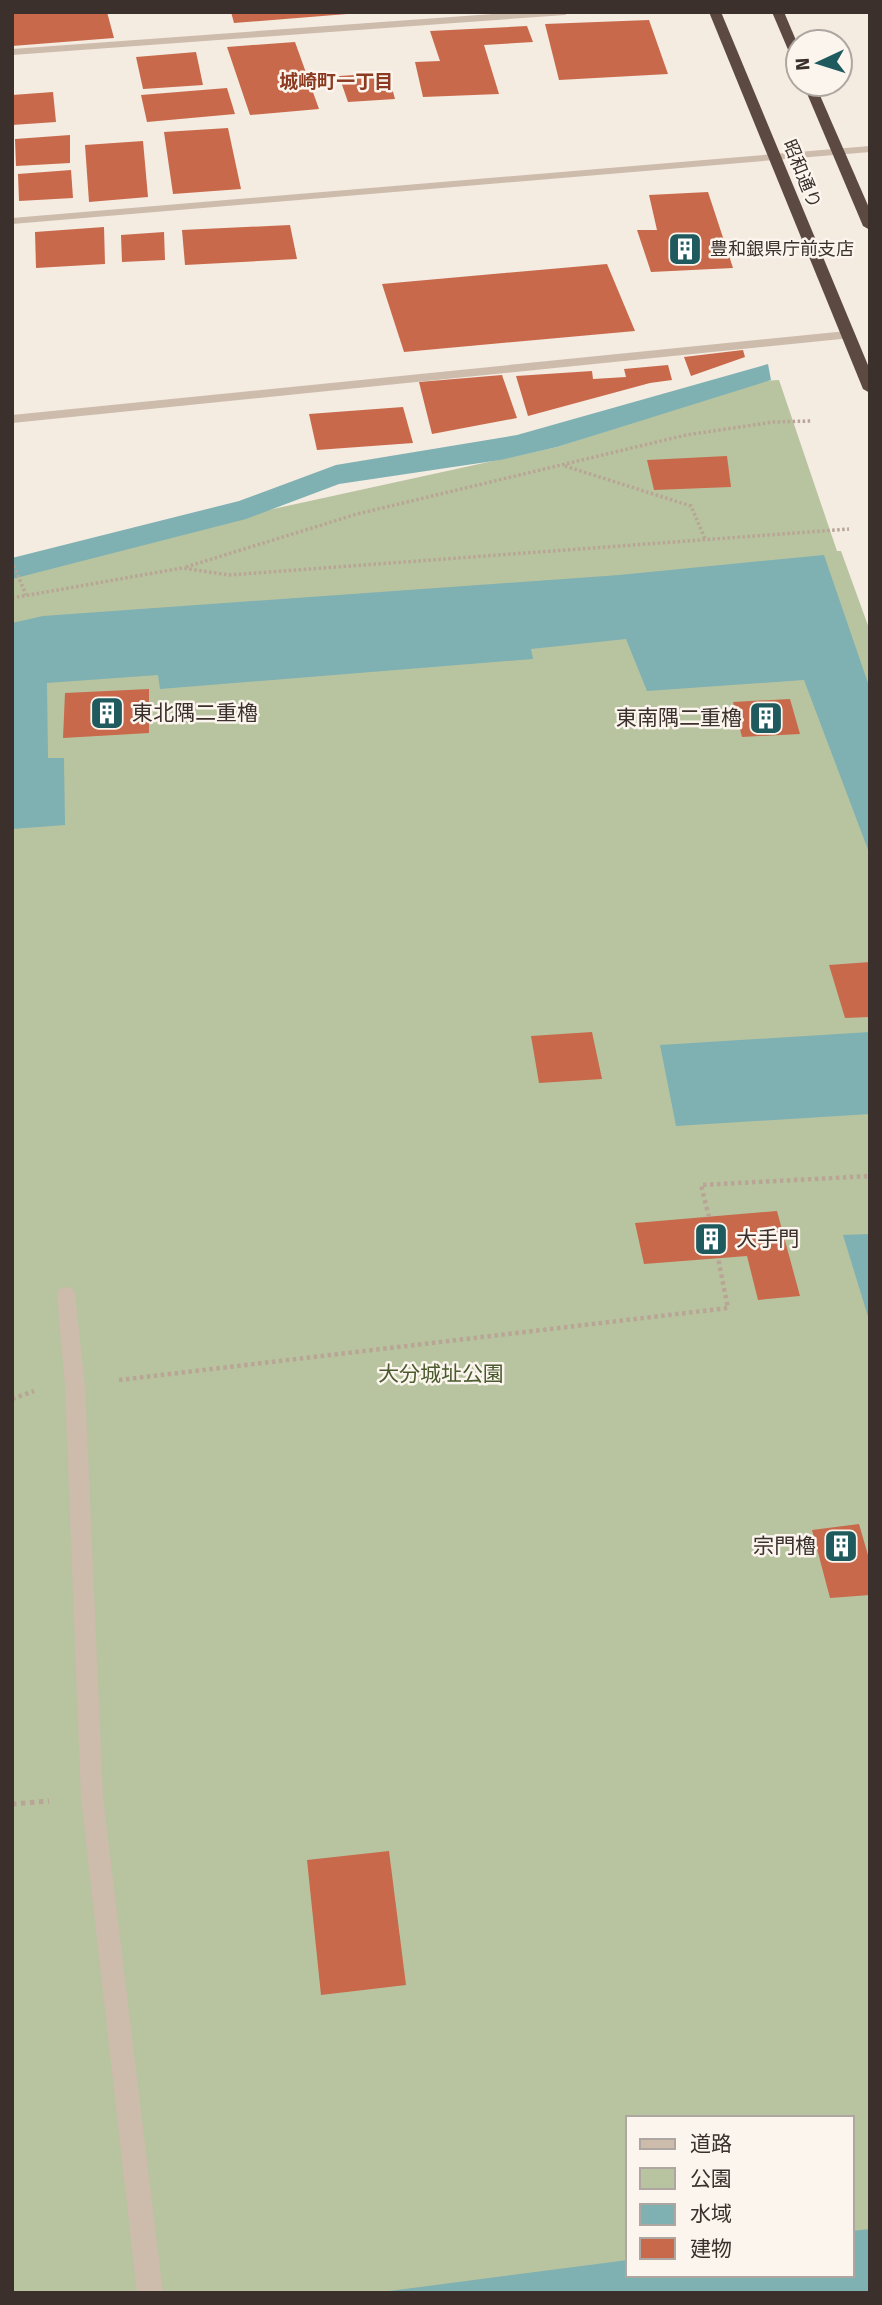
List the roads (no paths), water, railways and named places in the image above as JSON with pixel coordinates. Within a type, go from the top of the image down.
[{"type":"highway","name":"昭和通り","points":[[715,12],[870,389]]},
{"type":"highway","name":"昭和通り","points":[[815,98],[870,226]]},
{"type":"street","points":[[12,52],[565,12]]},
{"type":"street","points":[[12,221],[773,155],[870,149]]},
{"type":"street","points":[[12,419],[847,335]]},
{"type":"street","points":[[66,1294],[75,1386],[92,1797],[150,2293]]},
{"type":"water","points":[[768,364],[771,380],[557,447],[500,460],[339,484],[246,519],[12,579],[12,558],[239,501],[336,465],[517,435]]},
{"type":"water","points":[[824,555],[870,689],[870,855],[804,680],[647,691],[626,639],[531,649],[533,659],[160,689],[158,675],[47,683],[48,758],[64,758],[65,825],[12,829],[12,623],[43,616],[619,575]]},
{"type":"water","points":[[870,1032],[870,1114],[676,1126],[660,1045]]},
{"type":"water","points":[[870,1234],[870,1323],[843,1235]]},
{"type":"water","points":[[870,2229],[870,2293],[374,2293],[626,2260],[626,2277],[854,2277],[854,2231]]},
{"type":"place","name":"豊和銀県庁前支店","points":[[685,249]]},
{"type":"place","name":"東北隅二重櫓","points":[[107,713]]},
{"type":"place","name":"東南隅二重櫓","points":[[766,718]]},
{"type":"place","name":"大手門","points":[[711,1239]]},
{"type":"place","name":"宗門櫓","points":[[841,1546]]},
{"type":"district","name":"城崎町一丁目","points":[[336,81]]},
{"type":"park label","name":"大分城址公園","points":[[441,1374]]}]
